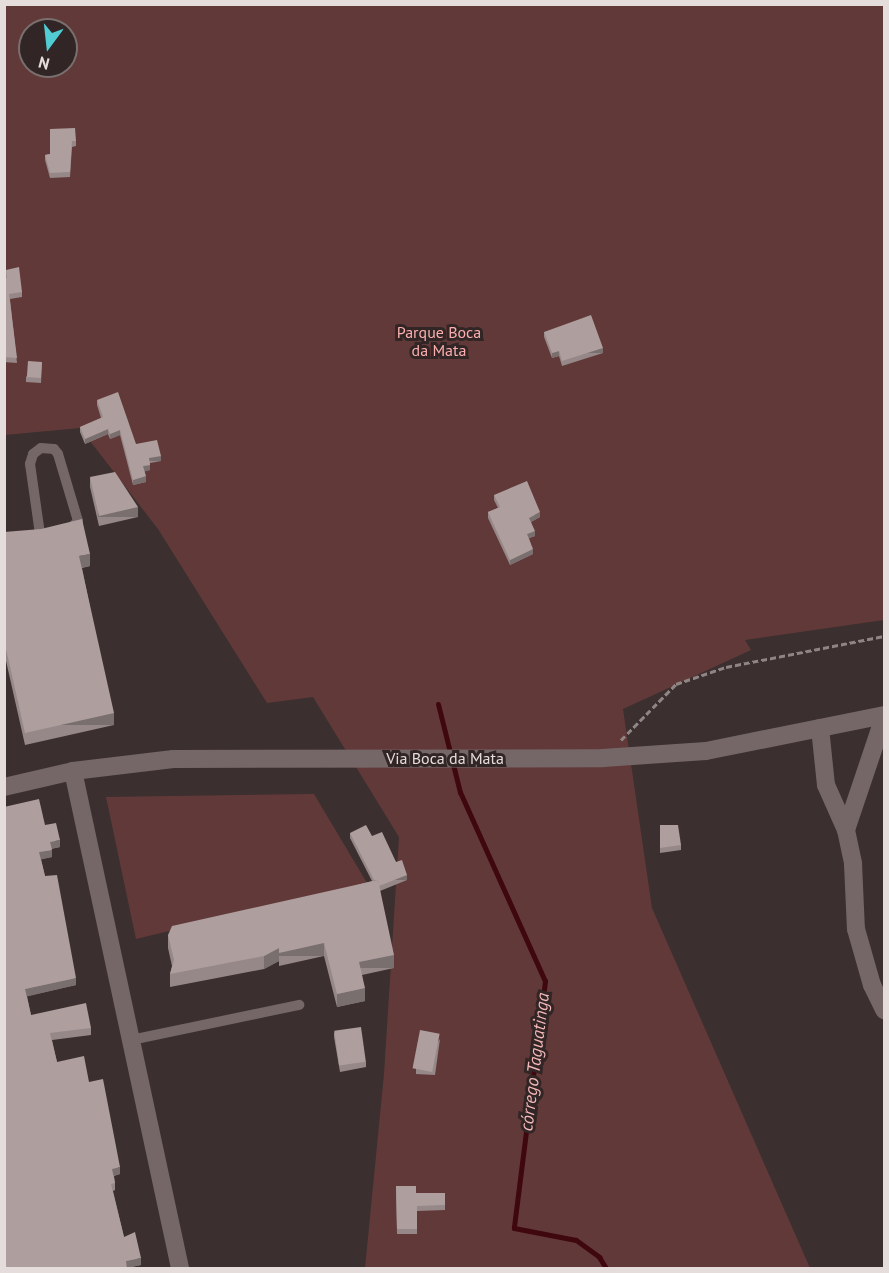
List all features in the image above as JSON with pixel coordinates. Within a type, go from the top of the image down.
[{"type":"street","name":"Via Boca da Mata","points":[[4,787],[73,771],[173,759],[603,758],[706,751],[885,716]]},
{"type":"street","points":[[846,830],[885,716]]},
{"type":"street","points":[[820,728],[826,785],[846,830],[853,864],[856,929],[872,985],[885,1010]]},
{"type":"street","points":[[73,771],[180,1269]]},
{"type":"lane","points":[[52,532],[36,535],[30,464],[33,454],[41,448],[54,449],[58,454],[78,522],[75,527],[63,529]]},
{"type":"lane","points":[[131,1040],[300,1005]]},
{"type":"path","points":[[603,758],[676,684],[726,667],[885,636]]},
{"type":"green space","name":"Parque Boca da Mata","points":[[5,5],[884,5],[884,620],[745,640],[751,650],[623,709],[652,908],[810,1268],[365,1268],[384,1074],[399,837],[313,697],[267,703],[158,529],[80,428],[5,435]]},
{"type":"green space","points":[[314,794],[367,883],[136,939],[106,797]]},
{"type":"building","points":[[75,128],[76,141],[72,141],[70,172],[50,173],[45,155],[50,154],[50,129]]},
{"type":"building","points":[[19,267],[22,292],[9,294],[17,358],[4,357],[4,278],[7,278],[6,270]]},
{"type":"building","points":[[591,315],[603,348],[562,361],[559,351],[552,353],[544,332]]},
{"type":"building","points":[[28,361],[42,362],[41,378],[27,377]]},
{"type":"building","points":[[118,392],[136,444],[157,440],[161,456],[149,458],[150,465],[143,466],[146,476],[133,480],[120,430],[110,434],[108,429],[85,439],[80,427],[103,417],[97,400]]},
{"type":"building","points":[[115,472],[138,507],[99,516],[90,477]]},
{"type":"building","points":[[527,481],[540,512],[529,518],[535,531],[527,534],[533,549],[510,560],[488,512],[500,507],[494,495]]},
{"type":"building","points":[[82,519],[90,554],[79,556],[114,713],[25,733],[4,640],[4,532],[41,529]]},
{"type":"building","points":[[39,799],[45,825],[56,823],[60,840],[50,842],[52,850],[39,852],[45,876],[57,875],[76,978],[25,989],[31,1015],[86,1003],[91,1028],[50,1033],[57,1062],[84,1056],[89,1082],[103,1079],[120,1167],[112,1169],[115,1183],[111,1184],[124,1237],[135,1232],[141,1258],[126,1261],[127,1269],[4,1269],[4,807]]},
{"type":"building","points":[[366,825],[372,836],[382,832],[396,862],[402,860],[407,875],[379,886],[378,880],[374,880],[350,833]]},
{"type":"building","points":[[660,825],[678,825],[681,845],[660,848]]},
{"type":"building","points":[[378,880],[394,955],[359,962],[365,988],[337,994],[324,943],[279,953],[279,948],[264,956],[170,974],[174,960],[168,935],[172,926]]},
{"type":"building","points":[[361,1027],[366,1062],[339,1065],[334,1031]]},
{"type":"building","points":[[420,1030],[440,1034],[432,1072],[413,1068]]},
{"type":"building","points":[[396,1186],[416,1186],[416,1193],[445,1193],[445,1205],[417,1206],[417,1229],[397,1229]]},
{"type":"waterway","name":"córrego Taguatinga","points":[[438,704],[460,792],[545,981],[514,1228],[576,1240],[599,1257],[606,1268]]}]
